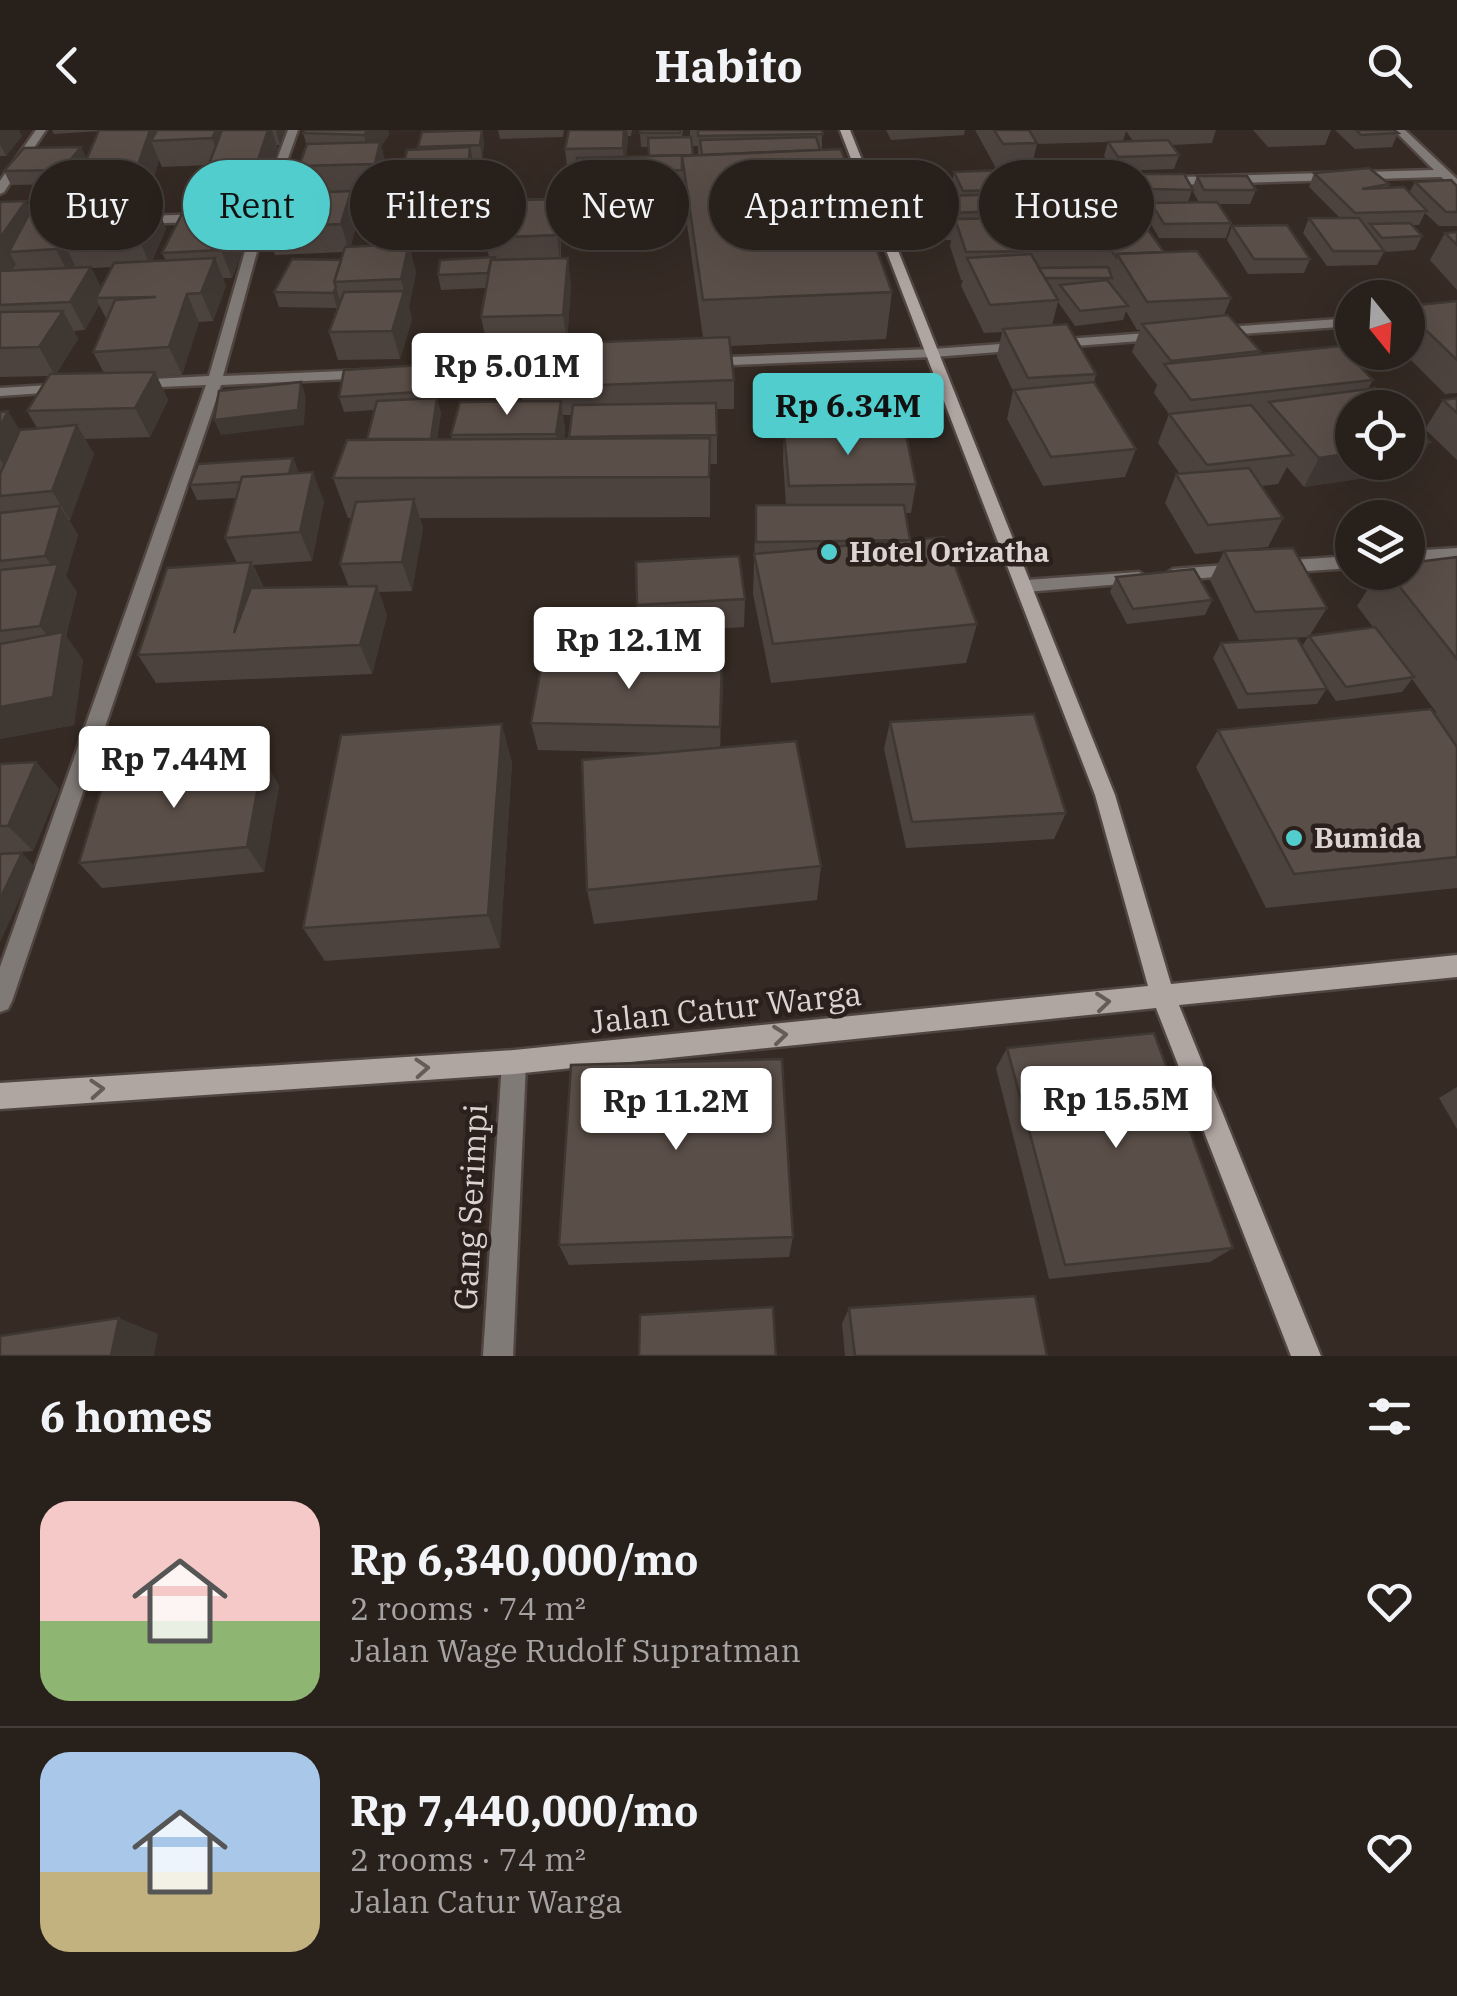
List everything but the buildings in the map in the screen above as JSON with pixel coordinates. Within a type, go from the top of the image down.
[{"type":"street","points":[[0,190],[41,130]]},
{"type":"street","points":[[281,160],[293,130]]},
{"type":"street","points":[[845,130],[858,160]]},
{"type":"street","points":[[1399,130],[1457,185]]},
{"type":"street","points":[[1154,182],[1444,173]]},
{"type":"street","points":[[330,214],[709,197]]},
{"type":"street","points":[[0,1001],[215,380],[251,250]]},
{"type":"street","points":[[894,250],[1105,795],[1162,996],[1306,1356]]},
{"type":"street","points":[[1200,333],[1335,323]]},
{"type":"street","points":[[694,362],[934,353],[1181,334]]},
{"type":"street","points":[[395,373],[554,367]]},
{"type":"street","points":[[118,385],[375,374]]},
{"type":"street","points":[[0,392],[78,388]]},
{"type":"street","points":[[1425,557],[1457,554]]},
{"type":"street","points":[[1026,586],[1335,563]]},
{"type":"street","name":"Jalan Catur Warga","points":[[0,1096],[514,1062],[1457,966]]},
{"type":"street","name":"Gang Serimpi","points":[[498,1356],[514,1062]]},
{"type":"place","name":"Hotel Orizatha","points":[[829,552]]},
{"type":"place","name":"Bumida","points":[[1294,838]]}]
